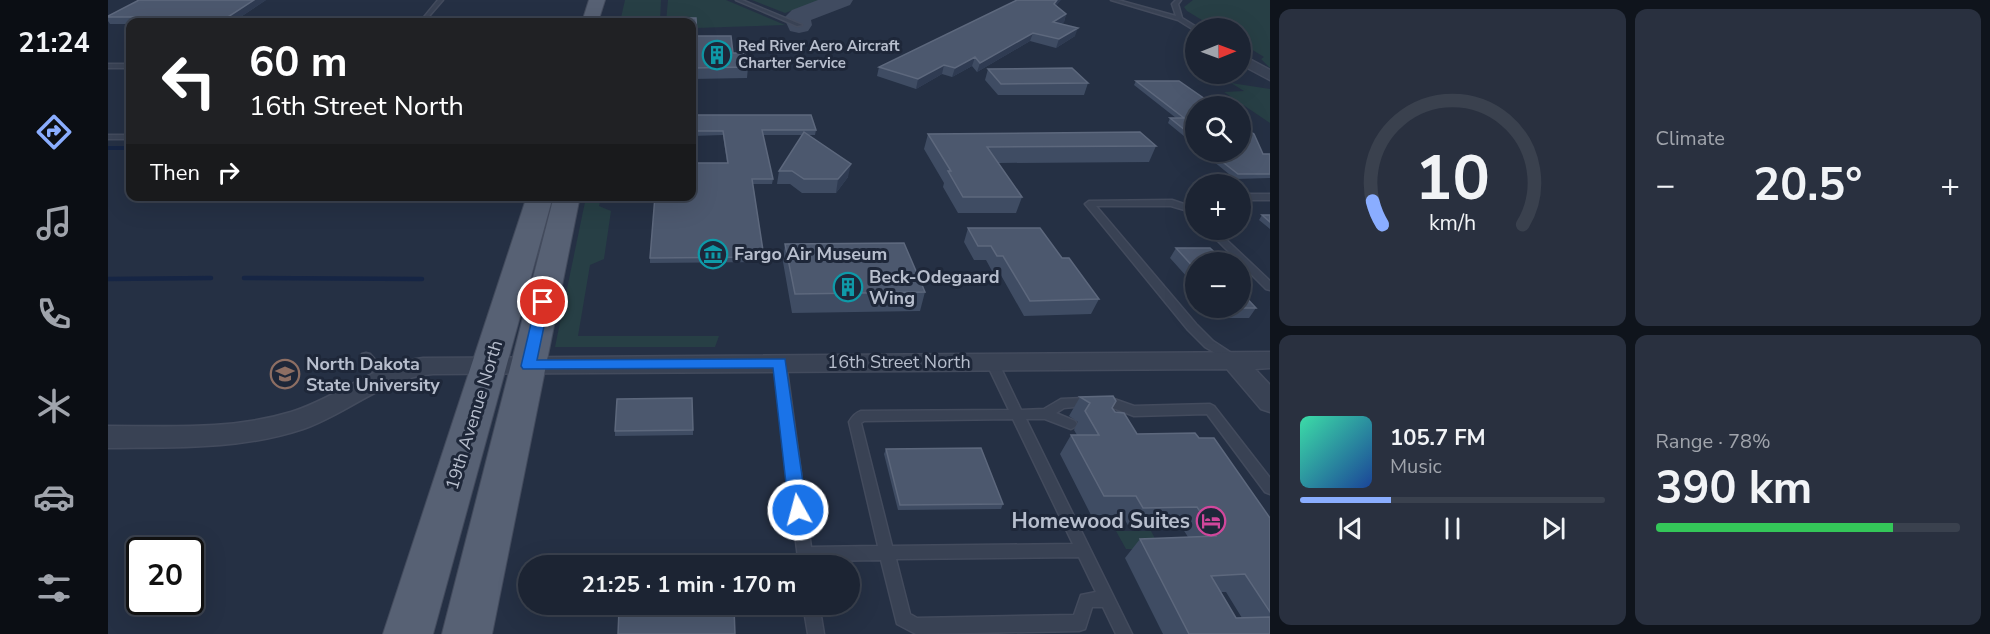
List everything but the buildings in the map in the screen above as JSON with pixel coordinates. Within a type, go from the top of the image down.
[{"type":"main road","points":[[591,18],[597,0]]},
{"type":"main road","points":[[607,18],[611,0]]},
{"type":"main road","name":"19th Avenue North","points":[[467,634],[509,365],[539,201]]},
{"type":"main road","name":"19th Avenue North","points":[[408,634],[509,365],[565,201]]},
{"type":"street","points":[[1251,65],[1270,76]]},
{"type":"street","points":[[1234,360],[1270,402]]},
{"type":"street","name":"16th Street North","points":[[108,437],[226,435],[262,430],[297,421],[336,405],[386,378],[418,367],[1270,360]]},
{"type":"lane","points":[[425,18],[441,0]]},
{"type":"lane","points":[[738,0],[799,25]]},
{"type":"lane","points":[[1113,0],[1185,22]]},
{"type":"lane","points":[[1179,0],[1175,4],[1180,19]]},
{"type":"lane","points":[[110,67],[126,66]]},
{"type":"lane","points":[[118,137],[126,131]]},
{"type":"lane","points":[[108,137],[126,137]]},
{"type":"lane","points":[[1251,197],[1270,197]]},
{"type":"lane","points":[[1185,205],[1172,203],[1089,204],[1209,344],[1234,360]]},
{"type":"lane","points":[[1221,240],[1270,287]]},
{"type":"lane","points":[[366,357],[386,378]]},
{"type":"lane","points":[[993,362],[1124,634]]},
{"type":"lane","points":[[780,363],[804,555]]},
{"type":"lane","points":[[1046,414],[1061,404],[1084,402],[1114,404],[1134,411],[1210,410],[1270,488]]},
{"type":"lane","points":[[1124,423],[1134,411]]},
{"type":"lane","points":[[1071,424],[1046,414],[861,416],[855,422],[903,619],[916,626],[1078,623],[1086,600],[1107,599]]},
{"type":"lane","points":[[860,555],[1083,550]]},
{"type":"lane","points":[[813,615],[816,634]]},
{"type":"green space","points":[[625,0],[661,0],[660,18],[621,18]]},
{"type":"green space","points":[[668,0],[726,0],[785,25],[696,28],[696,18],[666,18]]},
{"type":"green space","points":[[752,0],[822,0],[785,13]]},
{"type":"green space","points":[[1193,0],[1270,0],[1270,68],[1261,59],[1264,57],[1251,49],[1251,18],[1199,18],[1184,7]]},
{"type":"green space","points":[[1233,84],[1270,89],[1270,123],[1251,110],[1251,96],[1230,96],[1224,92],[1244,91]]},
{"type":"green space","points":[[585,201],[600,201],[599,206],[611,211],[604,259],[590,265],[578,336],[719,336],[715,347],[555,347]]},
{"type":"green space","points":[[1116,531],[1151,531],[1161,550],[1126,549]]},
{"type":"waterway","points":[[108,148],[126,148]]},
{"type":"waterway","points":[[108,279],[211,278]]},
{"type":"waterway","points":[[244,278],[422,279]]},
{"type":"taxiway","points":[[799,25],[797,18],[801,15],[841,0]]},
{"type":"place","name":"Red River Aero Aircraft Charter Service","points":[[717,55]]},
{"type":"place","name":"Fargo Air Museum","points":[[713,254]]},
{"type":"place","name":"Beck-Odegaard Wing","points":[[848,287]]},
{"type":"place","name":"North Dakota State University","points":[[285,374]]},
{"type":"place","name":"Homewood Suites","points":[[1211,521]]},
{"type":"route","points":[[543,302],[528,366],[780,363],[798,510]]}]
